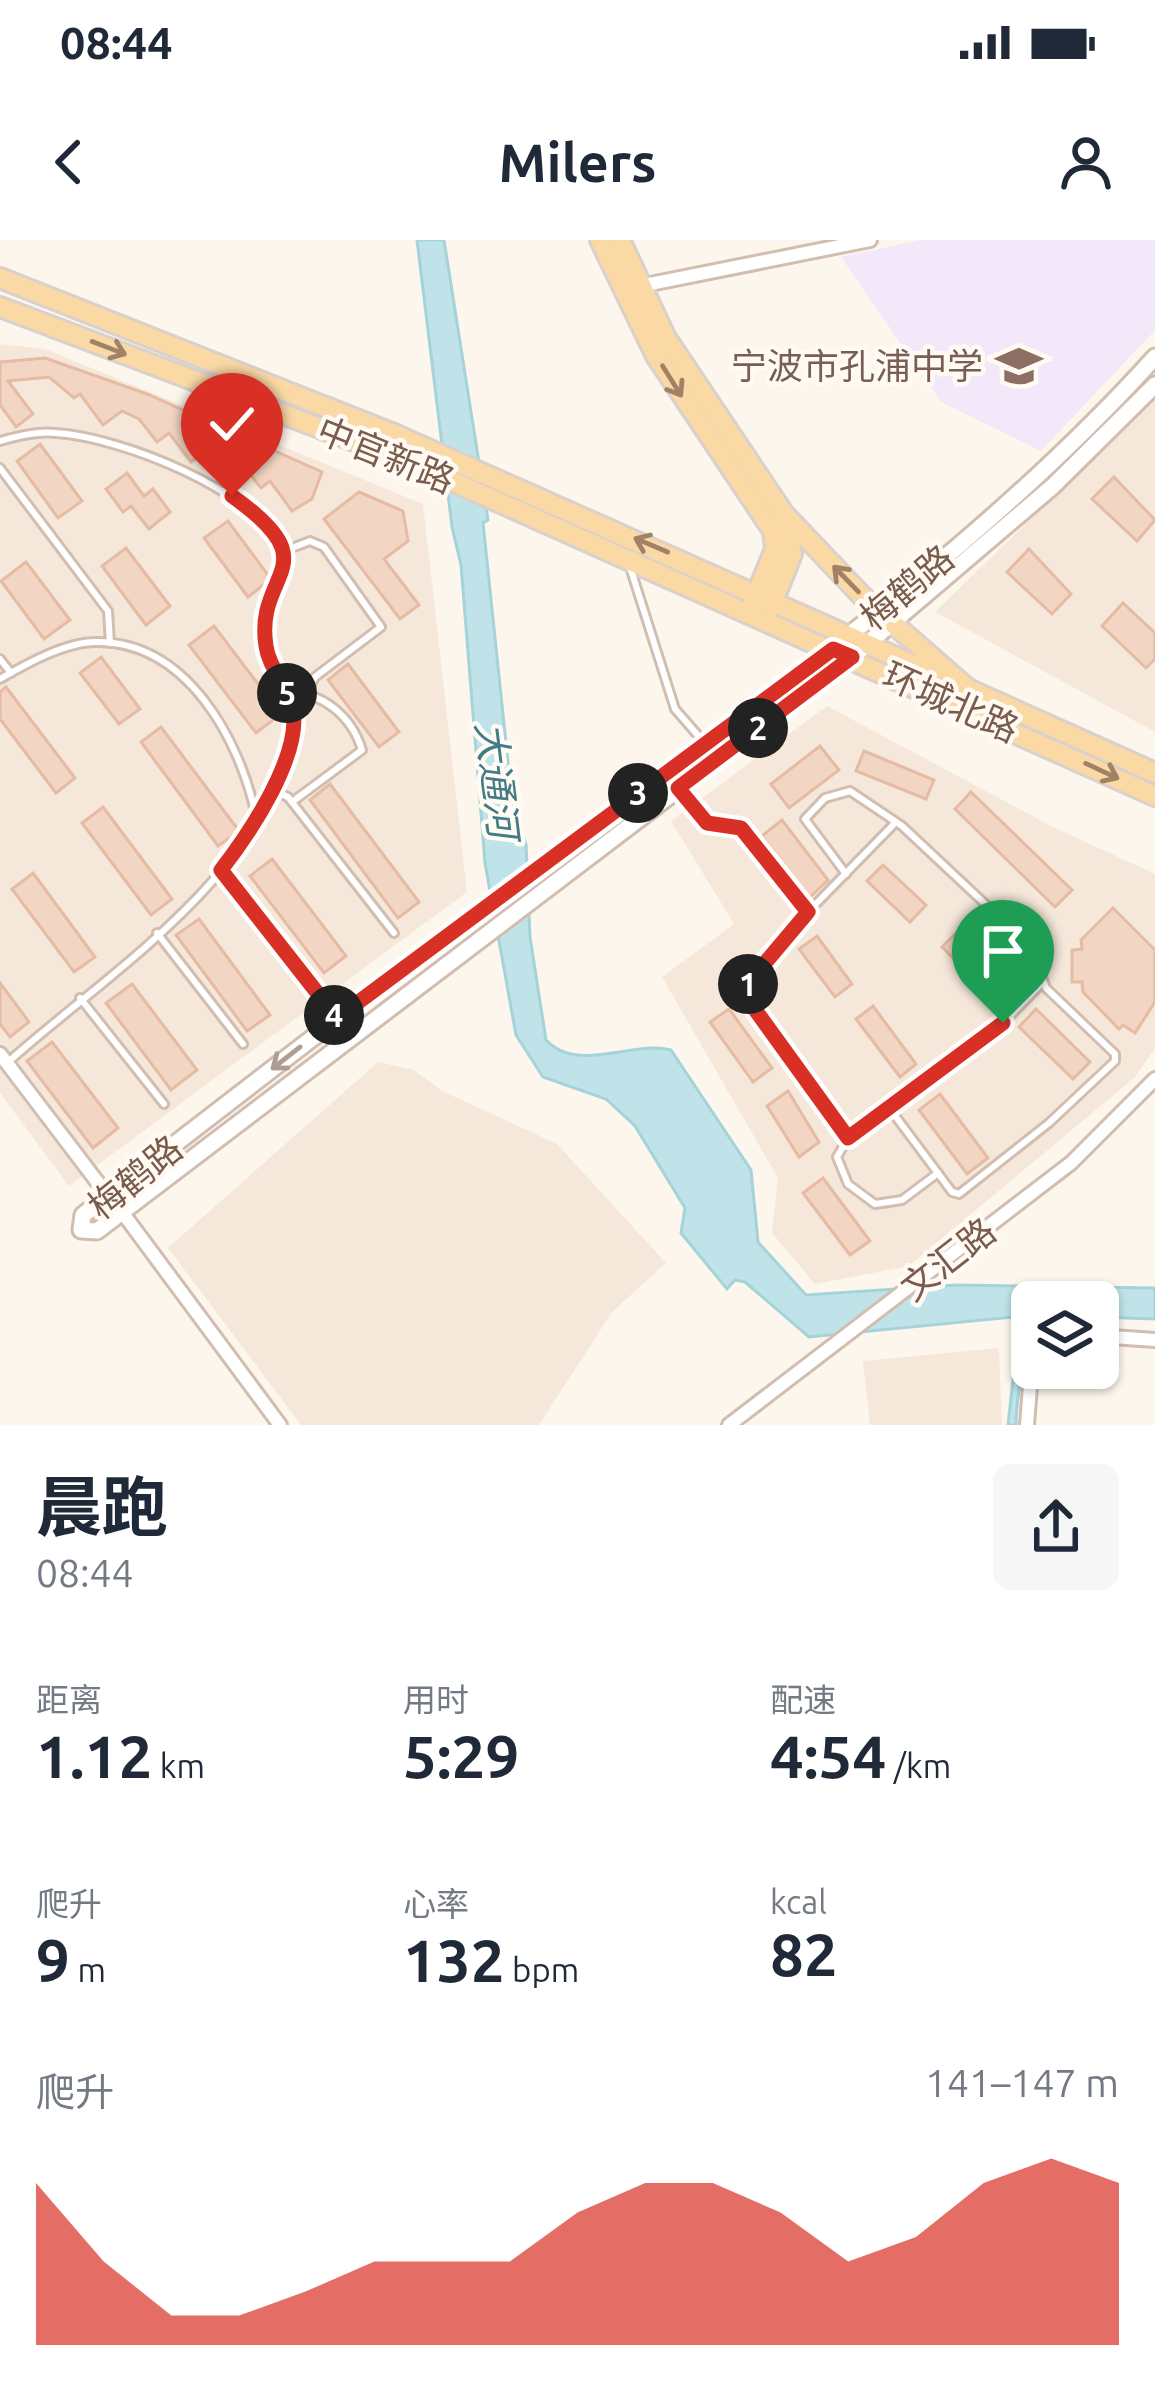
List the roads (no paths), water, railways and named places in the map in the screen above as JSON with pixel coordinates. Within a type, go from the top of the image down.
[{"type":"main road","name":"环城北路","points":[[600,240],[784,514],[886,616],[968,689]]},
{"type":"main road","name":"环城北路","points":[[620,240],[631,289],[719,457],[773,531],[775,549],[766,596]]},
{"type":"main road","name":"中官新路","points":[[0,278],[394,434],[766,596]]},
{"type":"main road","name":"中官新路","points":[[0,307],[407,461],[758,615]]},
{"type":"main road","name":"环城北路","points":[[784,514],[792,554],[758,615],[1155,796]]},
{"type":"main road","name":"环城北路","points":[[766,596],[1155,773]]},
{"type":"street","points":[[631,289],[870,240]]},
{"type":"street","name":"梅鹤路","points":[[842,653],[705,743],[479,910],[83,1215],[81,1230],[93,1233],[122,1212],[678,788],[842,653],[859,639],[886,616],[1085,435],[1155,357]]},
{"type":"street","name":"梅鹤路","points":[[886,616],[1067,472],[1155,385]]},
{"type":"street","points":[[3,1058],[108,1196]]},
{"type":"street","name":"文汇路","points":[[729,1425],[1071,1163],[1155,1079]]},
{"type":"street","points":[[122,1212],[280,1425]]},
{"type":"street","points":[[1119,1337],[1155,1340]]},
{"type":"street","points":[[1027,1425],[1030,1389]]},
{"type":"lane","points":[[0,441],[51,432],[86,436],[149,458],[244,505],[276,533],[284,551],[266,646],[294,723],[273,790],[221,870],[157,933],[3,1058]]},
{"type":"lane","points":[[0,468],[108,611],[110,643]]},
{"type":"lane","points":[[284,551],[310,541],[324,548],[381,628],[315,677],[307,692]]},
{"type":"lane","points":[[627,558],[675,709],[705,743]]},
{"type":"lane","points":[[0,680],[92,641],[146,653],[178,674],[211,709],[248,774],[257,819]]},
{"type":"lane","points":[[0,659],[11,673]]},
{"type":"lane","points":[[287,694],[307,692],[343,717],[362,750],[292,802]]},
{"type":"lane","points":[[678,788],[707,823],[741,828],[808,912]]},
{"type":"lane","points":[[273,790],[292,802],[394,933]]},
{"type":"lane","points":[[846,874],[806,819],[808,812],[838,792],[850,791],[896,822],[1030,946],[1039,958],[1042,982],[1109,1045],[1115,1061],[1049,1123],[959,1194],[890,1109]]},
{"type":"lane","points":[[848,1138],[745,990],[808,912],[896,822]]},
{"type":"lane","points":[[221,870],[337,1018]]},
{"type":"lane","points":[[157,933],[243,1044]]},
{"type":"lane","points":[[938,1173],[902,1200],[875,1204],[840,1173],[837,1157],[848,1138],[1016,1012],[1042,982]]},
{"type":"lane","points":[[80,998],[164,1104]]},
{"type":"water","name":"大通河","points":[[417,240],[444,240],[488,520],[483,523],[513,810],[526,844],[530,937],[546,1040],[574,1054],[671,1050],[751,1170],[758,1242],[806,1295],[1011,1286],[1011,1317],[809,1337],[745,1282],[735,1280],[727,1289],[681,1233],[685,1208],[635,1126],[606,1099],[543,1077],[516,1035],[485,863],[461,565],[452,527]]},
{"type":"water","points":[[1119,1287],[1155,1288],[1155,1319],[1119,1318]]},
{"type":"water","points":[[1012,1389],[1019,1389],[1016,1425],[1008,1425]]},
{"type":"place","name":"宁波市孔浦中学","points":[[1019,366]]}]
